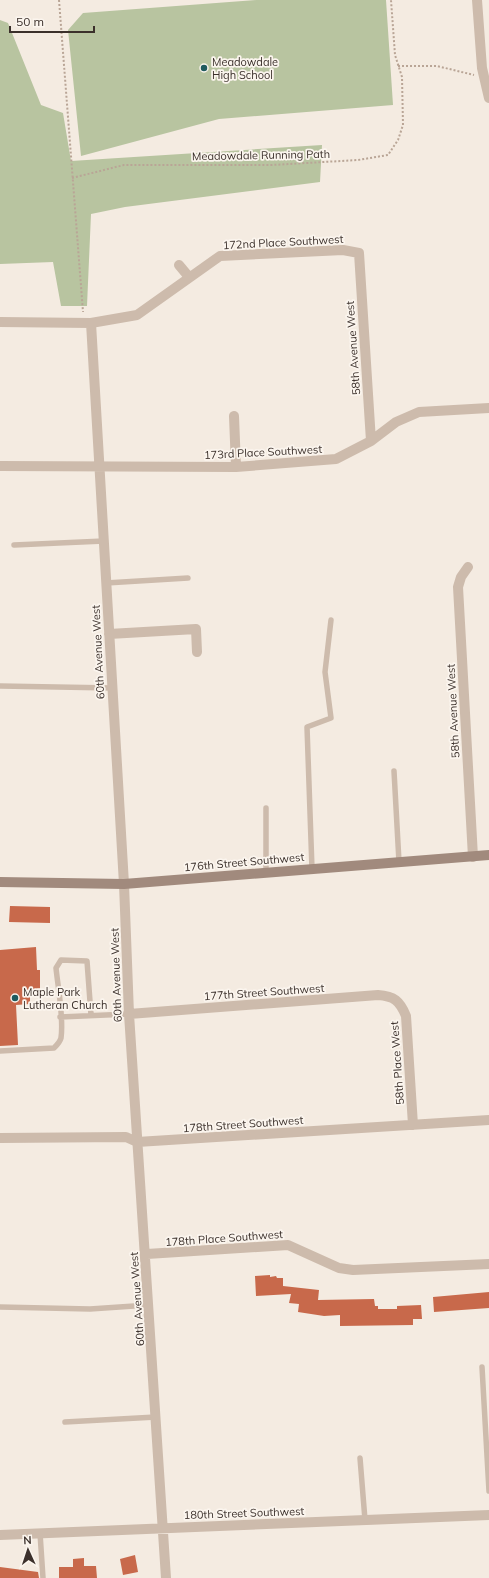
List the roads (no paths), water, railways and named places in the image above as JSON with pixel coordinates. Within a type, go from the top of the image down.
[{"type":"street","points":[[476,0],[484,75],[488,96]]},
{"type":"street","name":"172nd Place Southwest","points":[[0,322],[89,323],[137,315],[220,256],[343,250],[359,253]]},
{"type":"street","name":"58th Avenue West","points":[[359,253],[372,441]]},
{"type":"street","points":[[179,265],[189,277]]},
{"type":"street","name":"60th Avenue West","points":[[89,323],[113,688],[124,884],[129,1014],[150,1305],[166,1578]]},
{"type":"street","name":"173rd Place Southwest","points":[[0,466],[236,467],[336,459],[372,441],[396,422],[418,412],[489,408]]},
{"type":"street","points":[[234,416],[236,467]]},
{"type":"street","name":"58th Avenue West","points":[[468,567],[461,577],[458,587],[473,856]]},
{"type":"street","points":[[109,634],[196,629],[196,652]]},
{"type":"street","name":"176th Street Southwest","points":[[0,882],[124,884],[489,855]]},
{"type":"street","name":"177th Street Southwest","points":[[129,1014],[378,995],[394,998],[399,1001]]},
{"type":"street","name":"58th Place West","points":[[399,1001],[406,1016],[413,1125]]},
{"type":"street","name":"178th Street Southwest","points":[[0,1138],[126,1137],[138,1142],[489,1120]]},
{"type":"street","name":"178th Place Southwest","points":[[146,1254],[288,1245],[339,1268],[353,1270],[489,1264]]},
{"type":"street","name":"180th Street Southwest","points":[[0,1535],[489,1515]]},
{"type":"lane","points":[[14,545],[104,541]]},
{"type":"lane","points":[[106,583],[188,578]]},
{"type":"lane","points":[[312,869],[307,726],[331,718],[325,672],[331,620]]},
{"type":"lane","points":[[0,686],[113,688]]},
{"type":"lane","points":[[394,771],[399,862]]},
{"type":"lane","points":[[266,808],[266,872]]},
{"type":"lane","points":[[0,1051],[54,1048],[61,1038],[56,968],[62,960],[87,961],[91,1015]]},
{"type":"lane","points":[[60,1017],[129,1014]]},
{"type":"lane","points":[[0,1307],[90,1309],[150,1305]]},
{"type":"lane","points":[[482,1367],[489,1491]]},
{"type":"lane","points":[[65,1422],[156,1417]]},
{"type":"lane","points":[[360,1458],[365,1520]]},
{"type":"lane","points":[[40,1533],[42,1578]]},
{"type":"place","name":"Meadowdale High School","points":[[204,68]]},
{"type":"place","name":"Maple Park Lutheran Church","points":[[15,998]]}]
